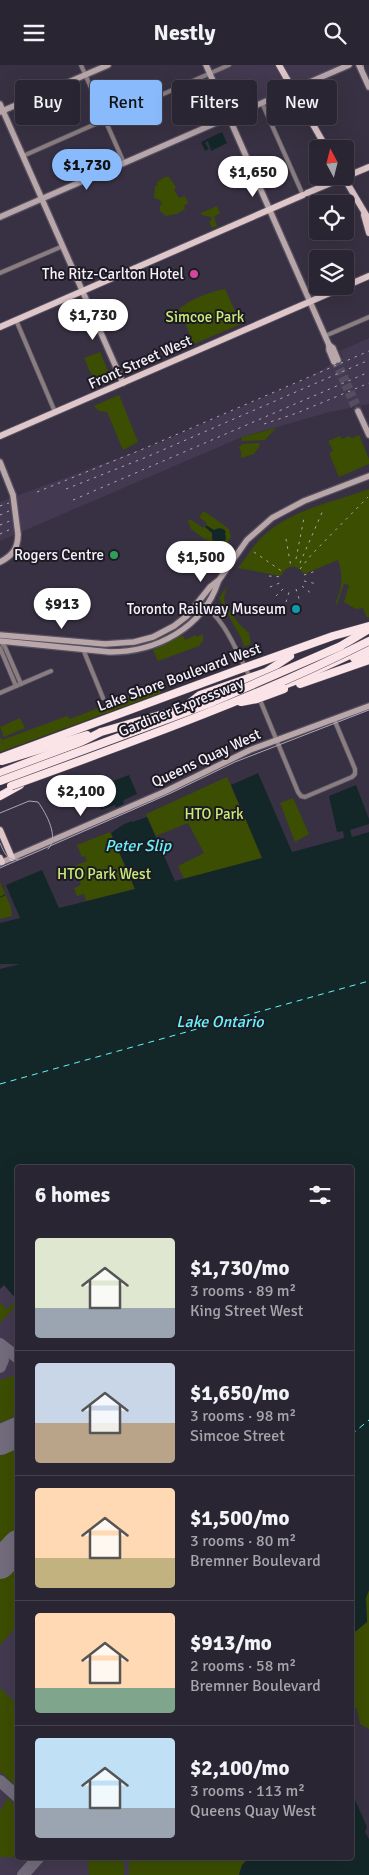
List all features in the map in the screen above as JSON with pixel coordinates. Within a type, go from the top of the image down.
[{"type":"highway","name":"Lake Shore Boulevard West","points":[[0,758],[245,668],[369,627]]},
{"type":"highway","points":[[341,646],[369,627]]},
{"type":"highway","name":"Gardiner Expressway","points":[[0,781],[208,703],[369,633]]},
{"type":"highway","name":"Gardiner Expressway","points":[[0,790],[227,704],[343,655],[369,641]]},
{"type":"highway","points":[[0,796],[48,769],[173,722],[220,710],[343,659],[369,646]]},
{"type":"highway","points":[[173,722],[200,695],[266,672],[305,647]]},
{"type":"highway","points":[[277,687],[369,652]]},
{"type":"highway","points":[[227,704],[257,699],[369,660]]},
{"type":"highway","points":[[0,762],[164,713],[208,703]]},
{"type":"highway","points":[[0,773],[55,753],[101,732]]},
{"type":"main road","points":[[279,65],[288,80]]},
{"type":"main road","points":[[313,125],[322,140]]},
{"type":"main road","points":[[354,173],[369,167]]},
{"type":"main road","points":[[0,327],[325,185]]},
{"type":"main road","points":[[348,185],[369,220]]},
{"type":"main road","points":[[364,214],[369,233]]},
{"type":"main road","name":"Front Street West","points":[[0,436],[55,411],[87,400],[369,276]]},
{"type":"main road","points":[[0,830],[12,858]]},
{"type":"street","points":[[81,65],[90,86]]},
{"type":"street","points":[[2,111],[108,65]]},
{"type":"street","points":[[206,65],[213,80]]},
{"type":"street","points":[[162,94],[229,65]]},
{"type":"street","points":[[314,80],[349,65]]},
{"type":"street","points":[[359,65],[369,87]]},
{"type":"street","points":[[257,105],[267,101]]},
{"type":"street","points":[[262,103],[305,194]]},
{"type":"street","points":[[0,104],[123,383]]},
{"type":"street","points":[[22,156],[93,125]]},
{"type":"street","points":[[107,125],[124,163]]},
{"type":"street","points":[[0,217],[213,125]]},
{"type":"street","points":[[232,125],[329,345],[333,348],[337,361]]},
{"type":"street","points":[[0,273],[63,246]]},
{"type":"street","points":[[325,336],[369,317]]},
{"type":"street","points":[[16,320],[55,411]]},
{"type":"street","points":[[358,411],[369,435]]},
{"type":"street","points":[[0,462],[13,495],[18,535],[17,545],[13,553],[0,562]]},
{"type":"street","points":[[0,641],[123,652],[156,645],[185,628],[194,620],[210,587],[219,579],[248,539],[272,518],[309,499],[369,475]]},
{"type":"street","points":[[0,635],[120,644],[143,641],[179,623],[202,604]]},
{"type":"street","points":[[202,604],[225,627],[258,695],[298,792],[302,797],[354,776],[355,769],[334,719]]},
{"type":"street","points":[[0,641],[5,647],[21,684]]},
{"type":"street","points":[[84,642],[83,649],[103,698]]},
{"type":"street","points":[[0,648],[16,686]]},
{"type":"street","points":[[0,693],[51,671]]},
{"type":"street","name":"Queens Quay West","points":[[1,861],[12,858],[164,792],[236,756],[369,705]]},
{"type":"shaded area","points":[[229,65],[349,65],[315,80],[267,80],[267,101],[257,106],[257,80],[213,80],[210,73]]},
{"type":"shaded area","points":[[369,338],[369,404],[330,412],[242,437],[0,541],[0,502],[156,444],[306,379],[343,357],[340,351]]},
{"type":"shaded area","points":[[4,1285],[15,1297],[15,1860],[133,1860],[133,1875],[0,1875],[0,1289]]},
{"type":"green space","points":[[165,177],[169,177],[176,187],[174,190],[179,198],[185,196],[188,203],[184,206],[185,209],[176,214],[166,216],[160,211],[162,204],[160,200],[154,198],[155,186],[158,185],[157,182]]},
{"type":"green space","points":[[217,206],[220,213],[214,217],[217,226],[212,228],[209,222],[212,219],[211,217],[201,213]]},
{"type":"green space","name":"Simcoe Park","points":[[225,289],[241,324],[194,344],[179,309],[200,296]]},
{"type":"green space","points":[[100,352],[111,378],[96,385],[84,358]]},
{"type":"green space","points":[[119,395],[138,442],[123,450],[107,412],[99,411],[94,406]]},
{"type":"green space","points":[[276,428],[265,440],[241,441],[242,437]]},
{"type":"green space","points":[[359,435],[369,459],[369,464],[339,477],[329,453],[333,451],[328,441],[340,436],[342,439]]},
{"type":"green space","points":[[259,443],[260,445],[254,454],[241,458],[239,447],[243,444]]},
{"type":"green space","points":[[369,489],[369,617],[367,618],[363,608],[356,609],[344,602],[349,585],[344,584],[337,604],[335,603],[340,592],[341,581],[338,560],[304,574],[298,568],[289,567],[281,576],[238,568],[262,537],[285,520],[312,508]]},
{"type":"green space","points":[[204,511],[229,529],[231,537],[225,546],[213,546],[207,541],[210,537],[206,540],[191,529],[188,521],[190,519],[203,528],[207,523],[199,517]]},
{"type":"green space","points":[[227,586],[224,597],[225,604],[240,625],[249,633],[251,644],[244,647],[219,598]]},
{"type":"green space","points":[[203,634],[203,641],[199,646],[158,661],[153,650],[183,635],[185,640]]},
{"type":"green space","points":[[158,685],[161,693],[0,752],[0,737],[2,740],[67,716],[70,719]]},
{"type":"green space","points":[[20,718],[25,728],[4,737],[0,727]]},
{"type":"green space","name":"HTO Park","points":[[227,777],[263,858],[184,879],[178,866],[204,853],[188,823],[156,836],[146,814]]},
{"type":"green space","points":[[293,798],[309,834],[295,842],[280,803]]},
{"type":"green space","name":"HTO Park West","points":[[110,832],[135,889],[86,901],[84,894],[77,896],[74,888],[81,885],[74,866],[87,861],[85,856],[82,857],[77,845]]},
{"type":"green space","points":[[0,882],[11,907],[12,916],[0,919]]},
{"type":"green space","points":[[15,1302],[15,1309],[0,1323],[0,1303],[7,1309]]},
{"type":"green space","points":[[15,1376],[15,1416],[0,1423],[0,1380]]},
{"type":"green space","points":[[15,1449],[15,1532],[0,1549],[0,1456]]},
{"type":"green space","points":[[15,1561],[15,1628],[0,1645],[0,1578]]},
{"type":"green space","points":[[369,1590],[369,1729],[360,1724],[357,1708],[354,1708],[354,1633],[367,1622],[366,1598]]},
{"type":"green space","points":[[0,1688],[15,1702],[15,1785],[0,1771]]},
{"type":"green space","points":[[8,1798],[15,1805],[15,1857],[0,1857],[0,1811]]},
{"type":"green space","points":[[88,1860],[124,1860],[124,1875],[89,1875]]},
{"type":"green space","points":[[129,1860],[247,1860],[242,1865],[239,1875],[129,1875]]},
{"type":"water","points":[[222,132],[227,143],[211,151],[208,141],[205,143],[209,149],[205,151],[201,142]]},
{"type":"water","points":[[206,525],[214,530],[220,528],[225,530],[225,541],[215,543],[212,539],[212,533],[205,527]]},
{"type":"water","name":"Lake Ontario","points":[[258,773],[292,852],[344,838],[343,831],[337,832],[329,796],[356,785],[369,819],[369,824],[350,830],[352,837],[369,832],[369,1590],[366,1598],[367,1622],[354,1633],[354,1165],[15,1165],[15,1298],[4,1285],[0,1289],[0,969],[20,964],[0,964],[0,923],[20,918],[6,885],[42,870],[59,908],[135,889],[111,833],[124,824],[115,805],[101,810],[92,789],[129,775],[137,794],[123,802],[132,822],[147,817],[175,881],[262,858],[231,785]]},
{"type":"water","points":[[354,1798],[367,1827],[365,1832],[369,1839],[369,1875],[239,1875],[242,1865],[247,1860],[354,1860]]},
{"type":"pier","points":[[126,803],[134,820],[122,825],[115,808]]},
{"type":"waterway","points":[[0,897],[5,895]]},
{"type":"ferry route","points":[[0,1084],[369,981]]},
{"type":"ferry route","points":[[354,1432],[369,1420]]},
{"type":"taxiway","points":[[0,1344],[15,1356]]},
{"type":"taxiway","points":[[0,1347],[3,1360],[0,1367]]},
{"type":"taxiway","points":[[0,1781],[15,1794]]},
{"type":"taxiway","points":[[23,1875],[36,1860]]},
{"type":"runway","points":[[0,1440],[15,1433]]},
{"type":"runway","points":[[0,1564],[15,1548]]},
{"type":"tunnel","points":[[338,360],[358,405],[358,411]]},
{"type":"tunnel","points":[[334,362],[353,406],[358,411]]},
{"type":"tram line","points":[[0,219],[351,65]]},
{"type":"tram line","points":[[363,65],[369,85]]},
{"type":"tram line","points":[[0,868],[171,793],[235,762],[369,710]]},
{"type":"tram line","points":[[0,813],[29,801],[38,802],[45,812],[52,832],[53,839],[48,849]]},
{"type":"tram line","points":[[0,843],[9,858],[19,859]]},
{"type":"railway","points":[[37,492],[143,449],[369,351]]},
{"type":"railway","points":[[66,489],[149,456],[369,360]]},
{"type":"railway","points":[[73,500],[369,372]]},
{"type":"railway","points":[[264,424],[297,413],[369,383]]},
{"type":"railway","points":[[300,569],[312,554],[368,497]]},
{"type":"railway","points":[[0,506],[9,503]]},
{"type":"railway","points":[[300,563],[324,508]]},
{"type":"railway","points":[[0,515],[9,511]]},
{"type":"railway","points":[[296,559],[304,518]]},
{"type":"railway","points":[[0,525],[10,521]]},
{"type":"railway","points":[[0,534],[11,529]]},
{"type":"railway","points":[[286,539],[291,567]]},
{"type":"railway","points":[[254,552],[283,572]]},
{"type":"railway","points":[[304,575],[316,571]]},
{"type":"railway","points":[[269,576],[282,577]]},
{"type":"railway","points":[[304,581],[317,584]]},
{"type":"railway","points":[[270,587],[282,582]]},
{"type":"railway","points":[[302,586],[312,594]]},
{"type":"railway","points":[[276,596],[285,587]]},
{"type":"railway","points":[[286,602],[290,589]]},
{"type":"railway","points":[[296,589],[300,602]]},
{"type":"place","name":"The Ritz-Carlton Hotel","points":[[194,274]]},
{"type":"place","name":"Rogers Centre","points":[[114,555]]},
{"type":"place","name":"Toronto Railway Museum","points":[[296,609]]},
{"type":"water label","name":"Peter Slip","points":[[138,845]]}]
